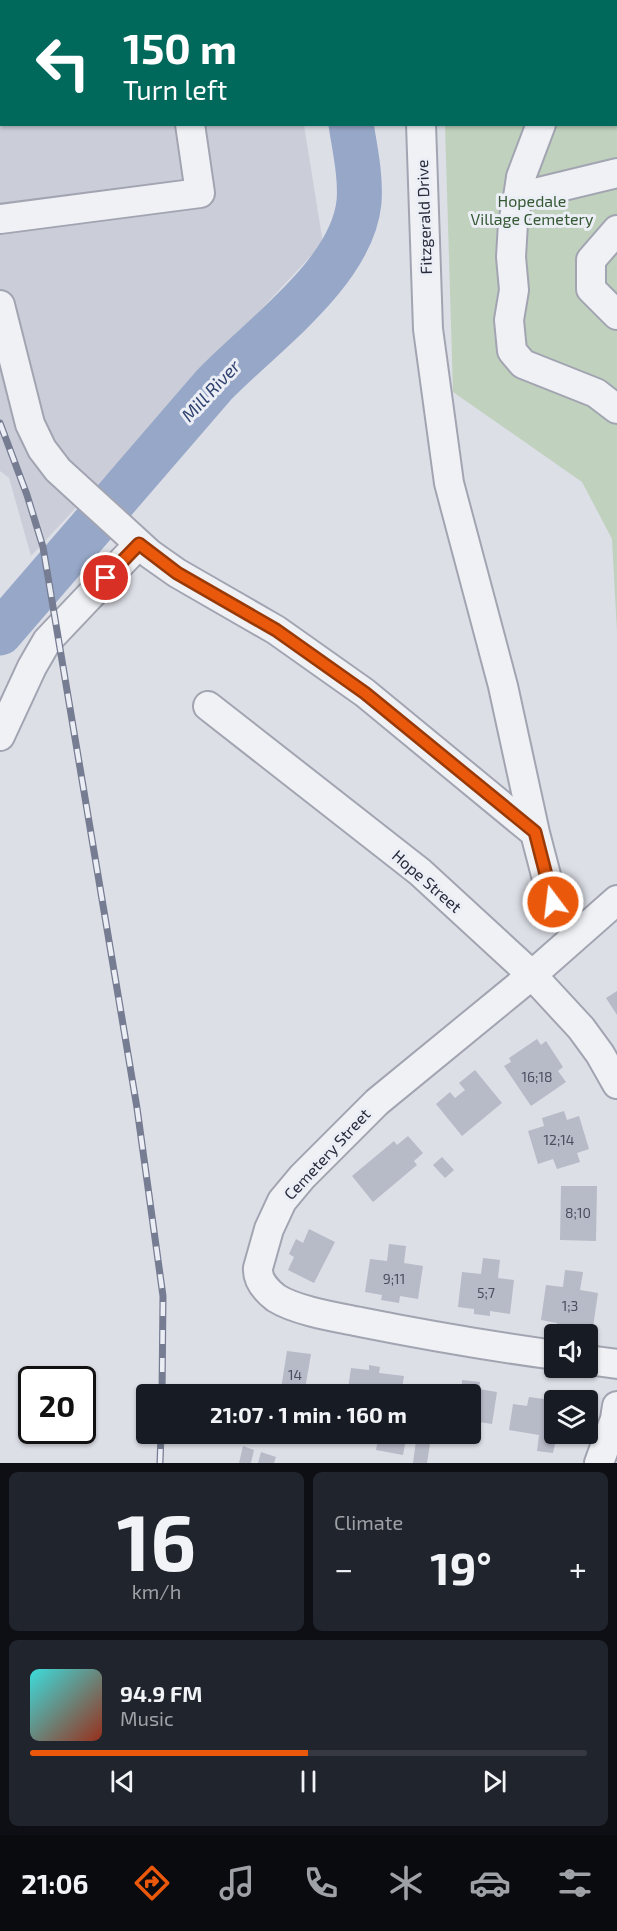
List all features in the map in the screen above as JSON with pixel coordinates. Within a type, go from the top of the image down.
[{"type":"street","points":[[0,219],[200,192],[190,126]]},
{"type":"street","name":"Fitzgerald Drive","points":[[420,126],[428,310],[449,483],[503,686],[553,902]]},
{"type":"street","points":[[540,126],[521,177],[513,223],[511,257],[514,290],[509,320],[512,351],[523,364],[596,393],[617,409]]},
{"type":"street","points":[[518,197],[617,173]]},
{"type":"street","points":[[617,230],[591,260],[591,289],[617,315]]},
{"type":"street","points":[[0,304],[30,424],[50,459],[79,490],[135,541],[177,573],[276,630],[365,693],[535,832]]},
{"type":"street","points":[[0,736],[32,667],[47,641],[135,541]]},
{"type":"street","name":"Hope Street","points":[[208,706],[420,872],[532,975],[581,1028],[600,1054],[617,1084]]},
{"type":"street","name":"Cemetery Street","points":[[544,1353],[427,1335],[332,1316],[277,1298],[265,1288],[258,1273],[260,1256],[282,1201],[302,1177],[377,1102],[532,975],[612,913]]},
{"type":"street","points":[[598,1361],[617,1364]]},
{"type":"street","points":[[599,1463],[615,1419],[617,1406]]},
{"type":"shaded area","points":[[0,126],[304,126],[323,243],[31,556],[9,478],[0,471]]},
{"type":"green space","name":"Hopedale Village Cemetery","points":[[445,126],[617,126],[617,632],[612,539],[582,482],[453,392]]},
{"type":"building","points":[[617,991],[617,1015],[606,998]]},
{"type":"building","points":[[537,1039],[541,1045],[546,1041],[563,1067],[558,1071],[566,1082],[531,1106],[504,1066],[511,1062],[509,1058]]},
{"type":"building","points":[[475,1070],[502,1103],[462,1136],[436,1104],[450,1092],[455,1098],[465,1090],[459,1083]]},
{"type":"building","points":[[564,1111],[567,1120],[579,1116],[589,1149],[577,1153],[580,1162],[557,1169],[553,1159],[538,1164],[528,1131],[544,1126],[542,1118]]},
{"type":"building","points":[[408,1136],[423,1153],[414,1161],[417,1165],[373,1202],[352,1176],[394,1141],[397,1145]]},
{"type":"building","points":[[442,1157],[454,1170],[445,1178],[433,1165]]},
{"type":"building","points":[[561,1186],[597,1186],[596,1241],[560,1240]]},
{"type":"building","points":[[309,1229],[335,1242],[314,1283],[288,1270],[294,1257],[289,1254],[296,1239],[303,1243]]},
{"type":"building","points":[[389,1244],[406,1246],[404,1263],[423,1266],[418,1299],[400,1296],[399,1303],[381,1300],[382,1295],[365,1292],[370,1259],[387,1261]]},
{"type":"building","points":[[483,1258],[500,1260],[498,1278],[514,1280],[510,1314],[490,1311],[490,1316],[474,1314],[474,1309],[458,1307],[462,1272],[481,1274]]},
{"type":"building","points":[[565,1270],[583,1272],[580,1290],[598,1293],[593,1324],[557,1324],[541,1320],[546,1285],[563,1287]]},
{"type":"building","points":[[287,1351],[311,1354],[306,1384],[282,1384]]},
{"type":"building","points":[[369,1365],[380,1367],[379,1373],[404,1376],[403,1384],[349,1384],[351,1368],[369,1370]]},
{"type":"building","points":[[462,1380],[480,1382],[480,1384],[462,1384]]},
{"type":"building","points":[[481,1389],[497,1392],[492,1424],[481,1422]]},
{"type":"building","points":[[529,1397],[544,1399],[544,1444],[555,1444],[553,1453],[537,1451],[539,1435],[509,1430],[513,1404],[527,1406]]},
{"type":"building","points":[[377,1444],[405,1444],[403,1455],[376,1450]]},
{"type":"building","points":[[416,1444],[430,1444],[427,1463],[413,1463]]},
{"type":"building","points":[[243,1446],[254,1450],[251,1463],[239,1463]]},
{"type":"building","points":[[261,1452],[276,1457],[274,1463],[258,1463]]},
{"type":"waterway","name":"Mill River","points":[[0,633],[214,385],[301,302],[340,254],[353,228],[359,202],[358,173],[351,126]]},
{"type":"railway","points":[[0,423],[27,495],[43,547],[137,1108],[163,1296],[162,1384]]},
{"type":"railway","points":[[160,1463],[161,1444]]},
{"type":"route","points":[[106,578],[139,544],[177,573],[276,630],[365,693],[535,832],[553,902]]}]
